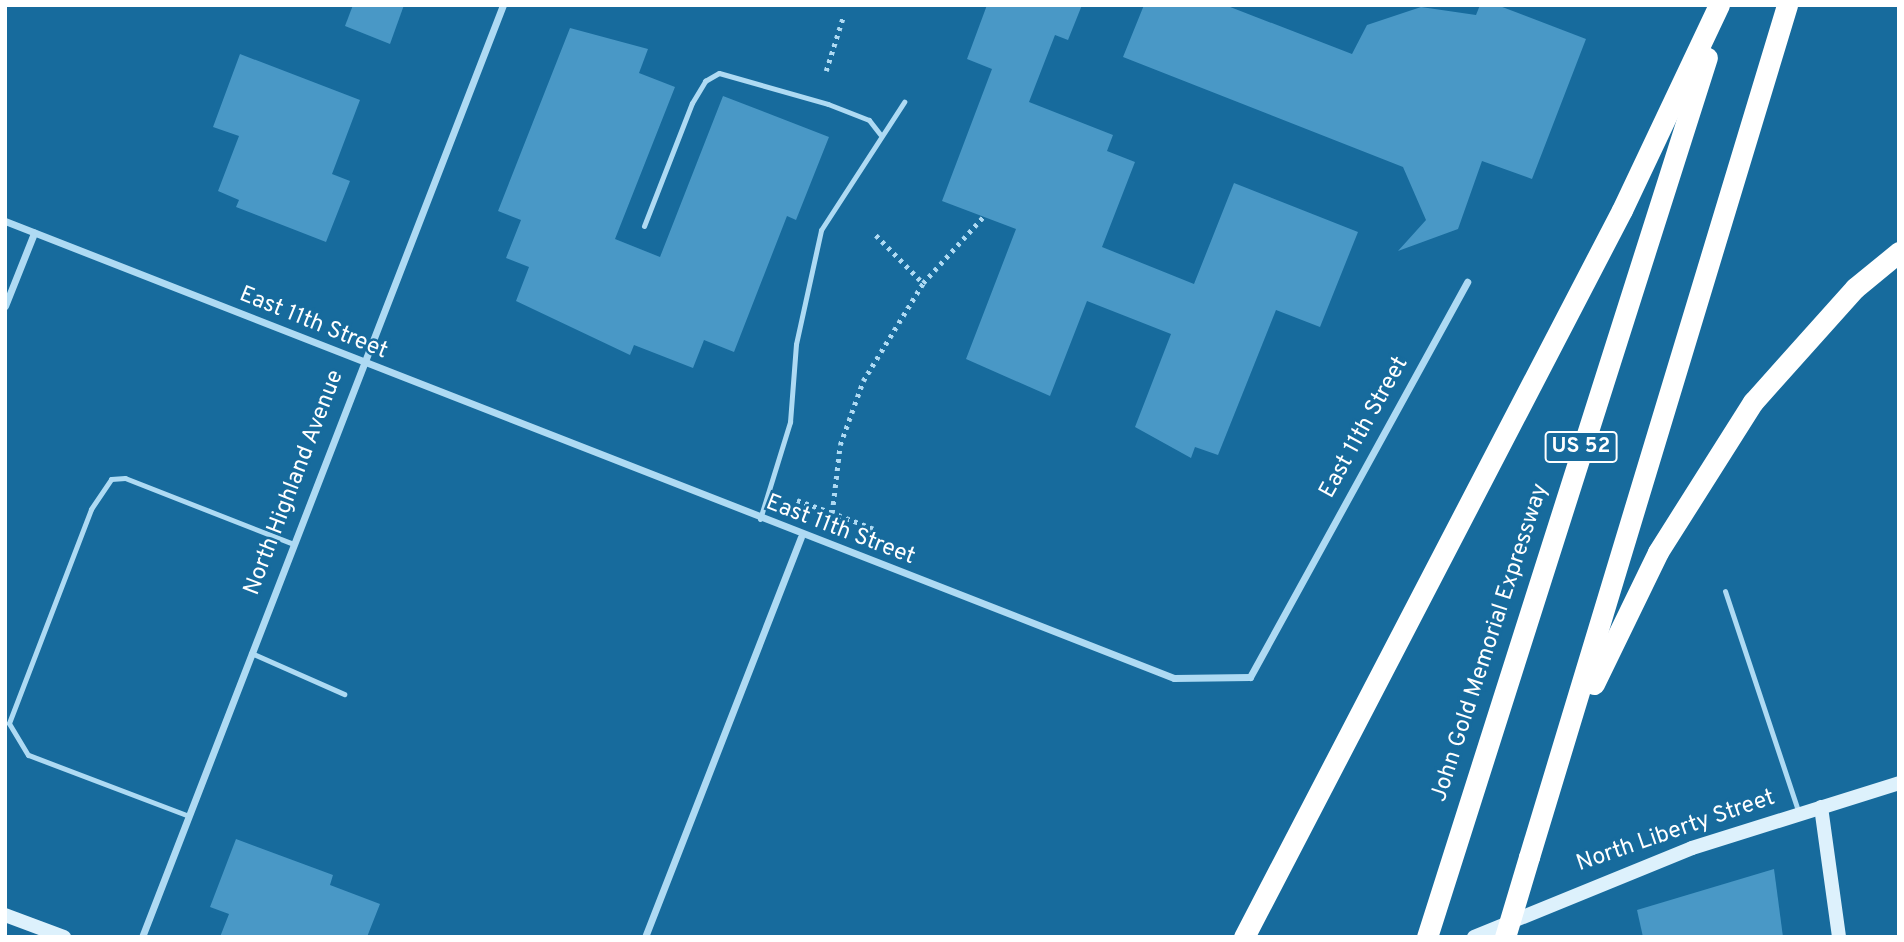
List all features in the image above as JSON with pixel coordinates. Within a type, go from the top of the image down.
[{"type":"highway","name":"John Gold Memorial Expressway","points":[[1427,937],[1721,5]]},
{"type":"highway","points":[[1244,937],[1616,222],[1721,5]]},
{"type":"highway","name":"US 52","points":[[1504,937],[1787,5]]},
{"type":"highway","points":[[1564,746],[1658,552],[1753,402],[1855,288],[1899,252]]},
{"type":"main road","name":"North Liberty Street","points":[[1474,937],[1588,887],[1799,814],[1899,783]]},
{"type":"main road","points":[[1821,807],[1839,937]]},
{"type":"main road","points":[[5,915],[64,937]]},
{"type":"street","name":"North Highland Avenue","points":[[142,937],[361,365],[503,5]]},
{"type":"street","name":"East 11th Street","points":[[5,221],[361,365],[760,519],[800,537],[1174,678],[1250,677],[1467,282]]},
{"type":"street","points":[[5,306],[34,233]]},
{"type":"street","points":[[645,937],[800,537]]},
{"type":"lane","points":[[644,226],[692,103],[705,81],[719,73],[828,104],[869,120],[880,134]]},
{"type":"lane","points":[[760,519],[790,422],[796,344],[821,230],[880,134],[904,103]]},
{"type":"lane","points":[[189,816],[28,754],[9,723],[91,509],[111,479],[125,478],[293,544]]},
{"type":"lane","points":[[1725,592],[1799,814]]},
{"type":"lane","points":[[251,653],[344,694]]},
{"type":"path","points":[[826,71],[844,17]]},
{"type":"path","points":[[832,513],[840,445],[863,381],[923,283],[984,216]]},
{"type":"path","points":[[876,235],[923,283]]},
{"type":"path","points":[[797,500],[873,529],[871,535]]},
{"type":"building","points":[[353,5],[404,5],[390,44],[345,26]]},
{"type":"building","points":[[987,5],[1082,5],[1068,40],[1055,35],[1029,102],[1113,135],[1107,151],[1135,162],[1102,247],[1194,284],[1234,183],[1358,232],[1320,327],[1276,310],[1218,455],[1195,447],[1191,458],[1135,427],[1171,334],[1087,301],[1050,396],[966,359],[1016,229],[942,201],[992,69],[967,59]]},
{"type":"building","points":[[1144,5],[1225,5],[1352,54],[1367,25],[1421,7],[1476,15],[1480,5],[1497,5],[1586,39],[1532,179],[1482,161],[1458,229],[1398,251],[1426,220],[1403,167],[1123,57]]},
{"type":"building","points":[[570,28],[648,49],[639,73],[675,87],[615,239],[660,257],[723,96],[829,137],[796,220],[787,216],[734,352],[704,340],[693,368],[634,345],[630,355],[516,301],[529,267],[506,258],[521,220],[498,211]]},
{"type":"building","points":[[240,54],[360,100],[332,174],[350,181],[326,242],[236,207],[239,200],[218,191],[239,136],[213,127]]},
{"type":"building","points":[[236,839],[333,875],[330,885],[380,904],[367,937],[220,937],[229,914],[210,907]]},
{"type":"building","points":[[1774,869],[1783,937],[1643,937],[1637,910]]}]
